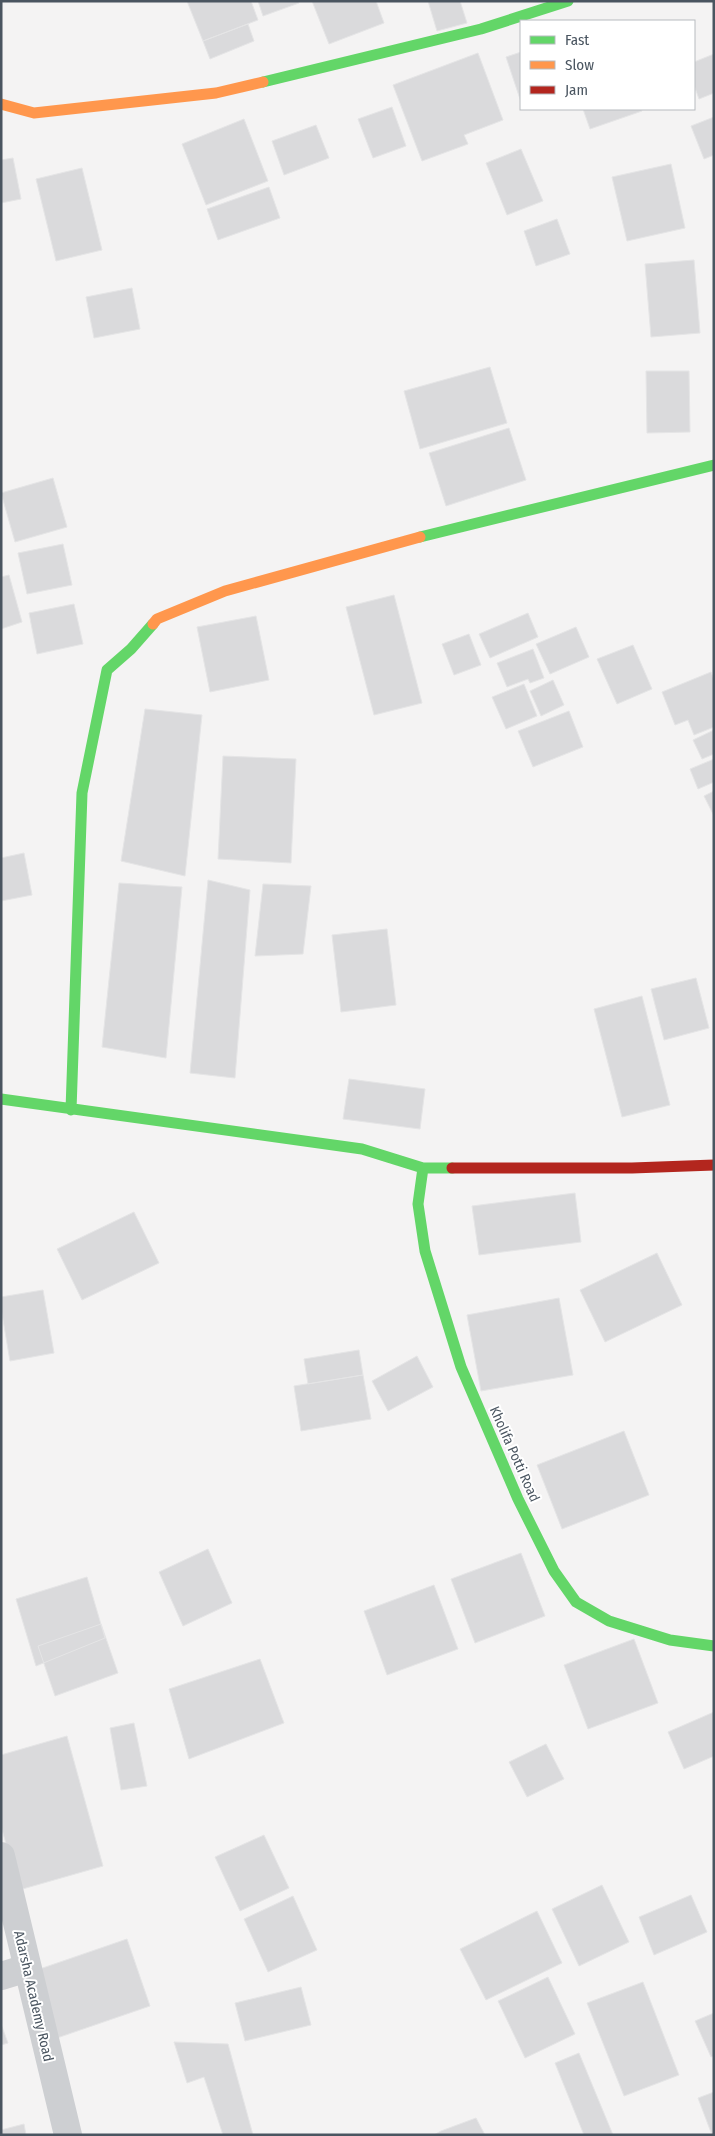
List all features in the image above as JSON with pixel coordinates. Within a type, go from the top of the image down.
[{"type":"street","points":[[1,104],[34,113],[216,93],[481,29],[568,1]]},
{"type":"street","points":[[70,1110],[82,793],[107,670],[131,649],[157,619],[226,591],[383,547],[714,465]]},
{"type":"street","points":[[1,1098],[70,1110],[362,1149],[423,1168],[632,1168],[714,1165]]},
{"type":"street","name":"Kholifa Potti Road","points":[[423,1168],[418,1204],[425,1251],[461,1367],[518,1499],[554,1571],[576,1602],[610,1621],[670,1640],[714,1646]]},
{"type":"street","name":"Adarsha Academy Road","points":[[1,1856],[68,2135]]},
{"type":"street","points":[[1,1976],[27,1968]]},
{"type":"building","points":[[187,1],[251,1],[258,20],[203,41]]},
{"type":"building","points":[[258,1],[298,1],[299,3],[263,16]]},
{"type":"building","points":[[312,1],[376,1],[384,23],[329,44]]},
{"type":"building","points":[[428,1],[460,1],[467,23],[437,31]]},
{"type":"building","points":[[248,24],[254,41],[210,59],[203,41]]},
{"type":"building","points":[[520,52],[520,99],[506,57]]},
{"type":"building","points":[[478,53],[503,120],[464,135],[468,144],[422,161],[393,85]]},
{"type":"building","points":[[714,54],[714,93],[699,99],[695,88],[695,62]]},
{"type":"building","points":[[392,107],[406,146],[373,158],[358,119]]},
{"type":"building","points":[[583,110],[642,111],[590,129]]},
{"type":"building","points":[[714,117],[714,155],[704,159],[691,126]]},
{"type":"building","points":[[244,119],[268,181],[206,205],[182,144]]},
{"type":"building","points":[[316,125],[329,158],[284,175],[272,141]]},
{"type":"building","points":[[521,149],[543,201],[507,215],[486,163]]},
{"type":"building","points":[[13,158],[21,199],[1,203],[1,160]]},
{"type":"building","points":[[671,164],[685,228],[627,241],[612,177]]},
{"type":"building","points":[[82,168],[102,250],[56,261],[36,179]]},
{"type":"building","points":[[269,187],[280,218],[218,240],[207,209]]},
{"type":"building","points":[[557,219],[570,254],[536,266],[524,231]]},
{"type":"building","points":[[694,260],[700,333],[651,337],[645,264]]},
{"type":"building","points":[[132,288],[140,329],[94,338],[86,297]]},
{"type":"building","points":[[490,367],[507,423],[420,449],[404,391]]},
{"type":"building","points":[[646,371],[689,371],[690,432],[647,433]]},
{"type":"building","points":[[509,428],[526,480],[446,506],[429,453]]},
{"type":"building","points":[[53,478],[67,527],[15,542],[1,493]]},
{"type":"building","points":[[63,544],[72,585],[27,594],[18,553]]},
{"type":"building","points":[[9,575],[22,622],[1,629],[1,577]]},
{"type":"building","points":[[394,595],[422,703],[374,715],[346,607]]},
{"type":"building","points":[[74,604],[83,644],[37,654],[29,613]]},
{"type":"building","points":[[528,613],[538,637],[490,658],[479,634]]},
{"type":"building","points":[[256,616],[269,680],[210,692],[197,627]]},
{"type":"building","points":[[576,627],[589,657],[550,674],[536,644]]},
{"type":"building","points":[[469,634],[481,665],[454,675],[442,644]]},
{"type":"building","points":[[633,645],[652,689],[617,704],[597,659]]},
{"type":"building","points":[[533,649],[544,678],[530,683],[528,679],[507,687],[497,663]]},
{"type":"building","points":[[711,672],[714,680],[714,727],[694,735],[688,720],[675,725],[662,692]]},
{"type":"building","points":[[553,680],[564,705],[541,716],[530,691]]},
{"type":"building","points":[[524,684],[537,716],[506,729],[492,697]]},
{"type":"building","points":[[145,709],[202,715],[185,876],[121,861]]},
{"type":"building","points":[[569,711],[583,747],[533,767],[518,731]]},
{"type":"building","points":[[714,730],[714,754],[702,759],[693,740]]},
{"type":"building","points":[[223,756],[296,759],[291,863],[218,859]]},
{"type":"building","points":[[714,759],[714,782],[698,789],[690,769]]},
{"type":"building","points":[[714,791],[714,816],[704,796]]},
{"type":"building","points":[[24,853],[32,895],[1,901],[1,858]]},
{"type":"building","points":[[208,880],[250,890],[235,1078],[190,1073]]},
{"type":"building","points":[[119,883],[182,887],[166,1058],[102,1047]]},
{"type":"building","points":[[263,884],[311,886],[303,954],[255,956]]},
{"type":"building","points":[[387,929],[396,1005],[341,1012],[332,935]]},
{"type":"building","points":[[696,978],[709,1028],[664,1040],[651,989]]},
{"type":"building","points":[[642,996],[670,1105],[622,1117],[594,1009]]},
{"type":"building","points":[[349,1079],[425,1089],[420,1129],[343,1119]]},
{"type":"building","points":[[575,1193],[581,1242],[479,1255],[472,1206]]},
{"type":"building","points":[[134,1212],[159,1263],[82,1300],[57,1249]]},
{"type":"building","points":[[657,1253],[682,1305],[605,1342],[580,1290]]},
{"type":"building","points":[[43,1290],[54,1353],[10,1361],[1,1308],[1,1297]]},
{"type":"building","points":[[559,1298],[573,1375],[481,1391],[467,1315]]},
{"type":"building","points":[[359,1350],[363,1375],[308,1384],[304,1359]]},
{"type":"building","points":[[417,1356],[433,1387],[388,1411],[372,1381]]},
{"type":"building","points":[[363,1375],[371,1419],[301,1431],[294,1386]]},
{"type":"building","points":[[624,1431],[649,1495],[562,1529],[537,1465]]},
{"type":"building","points":[[208,1549],[232,1603],[183,1626],[159,1572]]},
{"type":"building","points":[[521,1553],[545,1616],[475,1643],[451,1579]]},
{"type":"building","points":[[87,1577],[105,1638],[36,1666],[16,1599]]},
{"type":"building","points":[[434,1585],[458,1649],[387,1675],[364,1611]]},
{"type":"building","points":[[101,1624],[118,1673],[55,1696],[38,1646]]},
{"type":"building","points":[[634,1639],[658,1703],[588,1729],[564,1665]]},
{"type":"building","points":[[260,1659],[284,1723],[189,1759],[169,1689]]},
{"type":"building","points":[[714,1712],[714,1756],[684,1769],[668,1732]]},
{"type":"building","points":[[134,1723],[147,1786],[121,1790],[110,1728]]},
{"type":"building","points":[[67,1736],[103,1866],[19,1890],[1,1826],[1,1755]]},
{"type":"building","points":[[546,1744],[564,1779],[527,1797],[509,1762]]},
{"type":"building","points":[[264,1835],[289,1888],[240,1911],[215,1857]]},
{"type":"building","points":[[602,1885],[629,1942],[579,1966],[552,1909]]},
{"type":"building","points":[[691,1895],[707,1932],[654,1955],[639,1917]]},
{"type":"building","points":[[293,1896],[317,1950],[268,1972],[244,1919]]},
{"type":"building","points":[[537,1911],[562,1963],[486,2000],[460,1949]]},
{"type":"building","points":[[127,1939],[150,2006],[57,2038],[34,1971]]},
{"type":"building","points":[[548,1977],[575,2034],[525,2058],[498,2001]]},
{"type":"building","points":[[643,1982],[679,2075],[624,2096],[587,2003]]},
{"type":"building","points":[[301,1987],[311,2025],[245,2041],[235,2003]]},
{"type":"building","points":[[714,2013],[714,2056],[711,2057],[695,2021]]},
{"type":"building","points":[[1,2024],[8,2043],[1,2045]]},
{"type":"building","points":[[174,2042],[228,2044],[253,2135],[223,2135],[204,2077],[187,2083]]},
{"type":"building","points":[[579,2053],[613,2135],[584,2135],[555,2063]]},
{"type":"building","points":[[714,2092],[714,2135],[712,2135],[698,2098]]},
{"type":"building","points":[[476,2118],[485,2135],[434,2135],[441,2131]]},
{"type":"building","points":[[24,2124],[26,2135],[1,2135],[1,2130]]},
{"type":"traffic: fast","points":[[263,82],[481,29],[568,1]]},
{"type":"traffic: fast","points":[[420,537],[714,465]]},
{"type":"traffic: fast","points":[[71,1110],[82,793],[107,670],[131,649],[153,624]]},
{"type":"traffic: fast","points":[[1,1099],[362,1149],[423,1168],[452,1168]]},
{"type":"traffic: fast","points":[[423,1168],[418,1204],[425,1251],[461,1367],[518,1499],[554,1571],[576,1602],[609,1621],[670,1640],[714,1646]]},
{"type":"traffic: slow","points":[[1,104],[34,113],[216,93],[263,82]]},
{"type":"traffic: slow","points":[[153,624],[157,619],[225,591],[420,537]]},
{"type":"traffic: jam","points":[[452,1168],[632,1168],[714,1165]]}]
